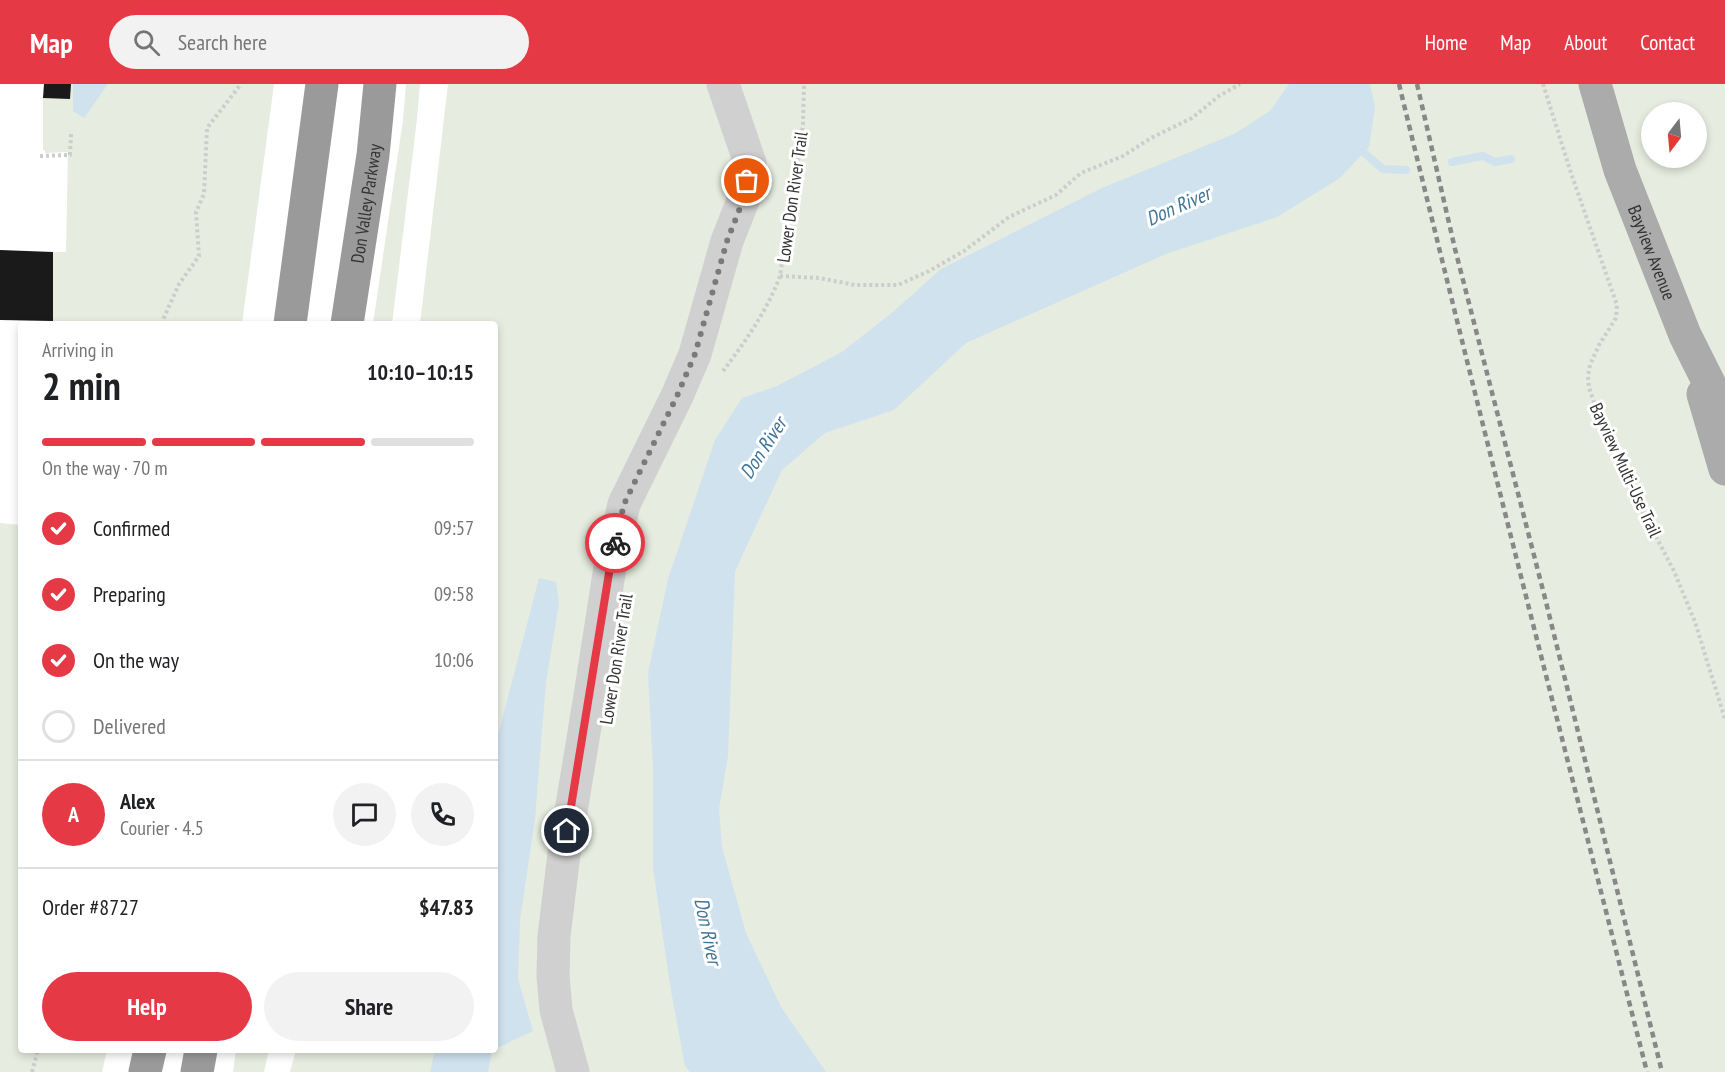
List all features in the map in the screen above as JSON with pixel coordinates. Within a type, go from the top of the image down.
[{"type":"highway","points":[[290,321],[322,84]]},
{"type":"highway","name":"Don Valley Parkway","points":[[347,321],[373,155],[380,84]]},
{"type":"highway","points":[[145,1072],[149,1053]]},
{"type":"highway","points":[[197,1072],[200,1053]]},
{"type":"main road","name":"Bayview Avenue","points":[[1595,84],[1620,170],[1685,335],[1725,415]]},
{"type":"main road","points":[[1685,335],[1725,469]]},
{"type":"lane","points":[[573,1072],[556,1010],[553,975],[554,936],[564,854],[610,567],[624,504],[695,354],[722,258],[744,198],[750,164],[723,84]]},
{"type":"path","points":[[163,321],[179,284],[199,256],[196,212],[204,194],[207,128],[241,84]]},
{"type":"path","name":"Lower Don River Trail","points":[[718,376],[738,351],[764,310],[780,276],[803,124],[804,84]]},
{"type":"path","points":[[780,276],[819,278],[855,285],[898,285],[964,251],[1009,217],[1056,195],[1081,173],[1123,156],[1151,138],[1192,118],[1219,96],[1240,84]]},
{"type":"path","name":"Bayview Multi-Use Trail","points":[[1543,84],[1617,305],[1616,318],[1599,345],[1590,365],[1589,388],[1597,411],[1641,508],[1674,572],[1695,622],[1725,719]]},
{"type":"path","points":[[40,156],[70,155],[71,134]]},
{"type":"path","points":[[32,1072],[37,1053]]},
{"type":"shaded area","points":[[71,84],[274,84],[242,321],[52,321],[53,252],[66,252],[68,152],[45,153],[43,150],[43,98]]},
{"type":"shaded area","points":[[406,84],[420,84],[392,321],[373,321],[403,120]]},
{"type":"shaded area","points":[[448,84],[1725,84],[1725,1072],[290,1072],[295,1053],[498,1053],[498,321],[420,321]]},
{"type":"shaded area","points":[[0,523],[18,525],[18,1053],[106,1053],[102,1072],[0,1072]]},
{"type":"shaded area","points":[[236,1053],[268,1053],[264,1072],[233,1072]]},
{"type":"water","points":[[73,84],[108,84],[84,118],[73,111]]},
{"type":"water","name":"Don River","points":[[1289,84],[1370,84],[1375,107],[1369,147],[1340,178],[1277,217],[1166,254],[966,343],[894,410],[825,433],[782,470],[735,571],[728,756],[719,809],[722,847],[746,933],[781,1007],[826,1072],[690,1072],[685,1066],[670,985],[653,868],[653,768],[648,673],[668,579],[715,440],[742,398],[777,386],[842,352],[893,312],[941,269],[1102,188],[1234,134],[1270,111]]},
{"type":"water","points":[[539,578],[556,582],[559,603],[546,682],[535,819],[520,920],[518,979],[533,1031],[498,1048],[498,735]]},
{"type":"water","points":[[434,1053],[491,1053],[488,1072],[430,1072]]},
{"type":"building","points":[[44,84],[71,84],[70,99],[43,98]]},
{"type":"building","points":[[0,250],[53,252],[53,321],[0,320]]},
{"type":"waterway","points":[[1355,145],[1383,169],[1406,170]]},
{"type":"waterway","points":[[1452,162],[1483,156],[1495,162],[1511,159]]},
{"type":"railway","points":[[1399,84],[1490,455],[1647,1072]]},
{"type":"railway","points":[[1417,84],[1455,249],[1545,598],[1662,1072]]},
{"type":"way so far","points":[[615,543],[624,504],[695,354],[727,241],[744,198],[747,181]]},
{"type":"route","points":[[567,831],[615,543]]}]
